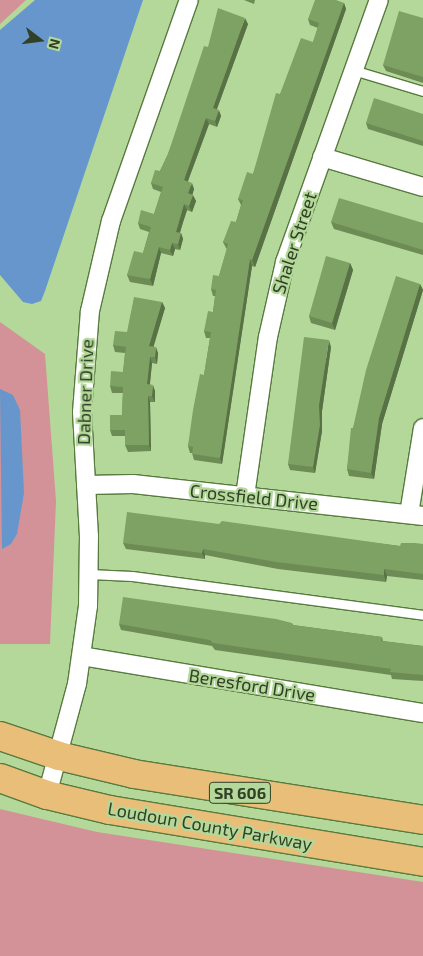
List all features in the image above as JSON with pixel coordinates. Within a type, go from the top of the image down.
[{"type":"main road","name":"SR 606","points":[[0,736],[59,756],[241,793],[423,820]]},
{"type":"main road","name":"Loudoun County Parkway","points":[[0,778],[47,795],[211,829],[423,862]]},
{"type":"street","name":"Dabner Drive","points":[[47,795],[59,756],[82,656],[89,574],[82,412],[84,366],[97,273],[111,221],[189,0]]},
{"type":"street","name":"Shaler Street","points":[[245,496],[275,302],[322,156],[379,0]]},
{"type":"street","points":[[322,156],[423,187]]},
{"type":"street","points":[[416,515],[423,428]]},
{"type":"street","name":"Crossfield Drive","points":[[86,485],[133,484],[416,515]]},
{"type":"street","name":"Beresford Drive","points":[[82,656],[423,713]]},
{"type":"lane","points":[[353,70],[423,91]]},
{"type":"lane","points":[[89,574],[132,576],[423,615]]},
{"type":"shaded area","points":[[0,0],[26,0],[0,24]]},
{"type":"shaded area","points":[[0,322],[45,354],[56,501],[50,644],[0,644]]},
{"type":"shaded area","points":[[0,809],[97,832],[423,882],[423,956],[0,956]]},
{"type":"water","points":[[35,0],[143,0],[45,291],[41,301],[32,304],[23,302],[0,275],[0,30]]},
{"type":"water","points":[[0,389],[13,395],[20,410],[24,493],[17,534],[11,544],[2,549]]},
{"type":"building","points":[[315,0],[336,0],[344,3],[252,260],[250,259],[220,458],[192,454],[193,447],[188,446],[200,374],[204,375],[211,332],[204,331],[208,311],[213,312],[216,290],[211,289],[213,275],[219,276],[228,244],[223,242],[231,221],[236,222],[243,200],[238,199],[247,172],[253,174],[276,93],[280,94],[301,38],[313,42],[319,23],[308,19]]},
{"type":"building","points":[[218,8],[245,18],[213,108],[219,110],[215,121],[206,118],[184,180],[192,183],[188,193],[193,195],[189,206],[184,204],[176,232],[181,233],[178,244],[172,243],[170,250],[159,247],[150,279],[127,275],[134,251],[143,253],[151,227],[138,223],[141,210],[154,214],[163,187],[151,183],[155,170],[160,171],[168,154],[204,46],[208,47]]},
{"type":"building","points":[[399,11],[423,18],[423,77],[383,65]]},
{"type":"building","points":[[374,98],[423,114],[423,141],[366,123]]},
{"type":"building","points":[[339,198],[423,223],[423,250],[331,222]]},
{"type":"building","points":[[326,256],[350,263],[332,323],[309,316]]},
{"type":"building","points":[[396,276],[420,284],[379,418],[371,473],[347,469],[351,428],[353,428],[366,370]]},
{"type":"building","points":[[134,297],[162,302],[149,346],[156,347],[155,357],[150,357],[147,384],[153,385],[152,396],[148,396],[149,445],[125,445],[125,430],[110,430],[110,415],[122,415],[123,387],[110,386],[111,371],[123,372],[126,347],[113,345],[115,331],[127,332]]},
{"type":"building","points":[[304,337],[329,340],[319,405],[320,425],[313,467],[288,464]]},
{"type":"building","points":[[127,512],[219,524],[222,521],[400,546],[401,543],[423,544],[423,574],[384,569],[384,575],[276,562],[203,549],[202,553],[123,543]]},
{"type":"building","points":[[123,597],[276,619],[292,623],[292,625],[382,637],[381,641],[423,646],[423,675],[390,672],[391,669],[213,643],[210,640],[119,624]]}]
